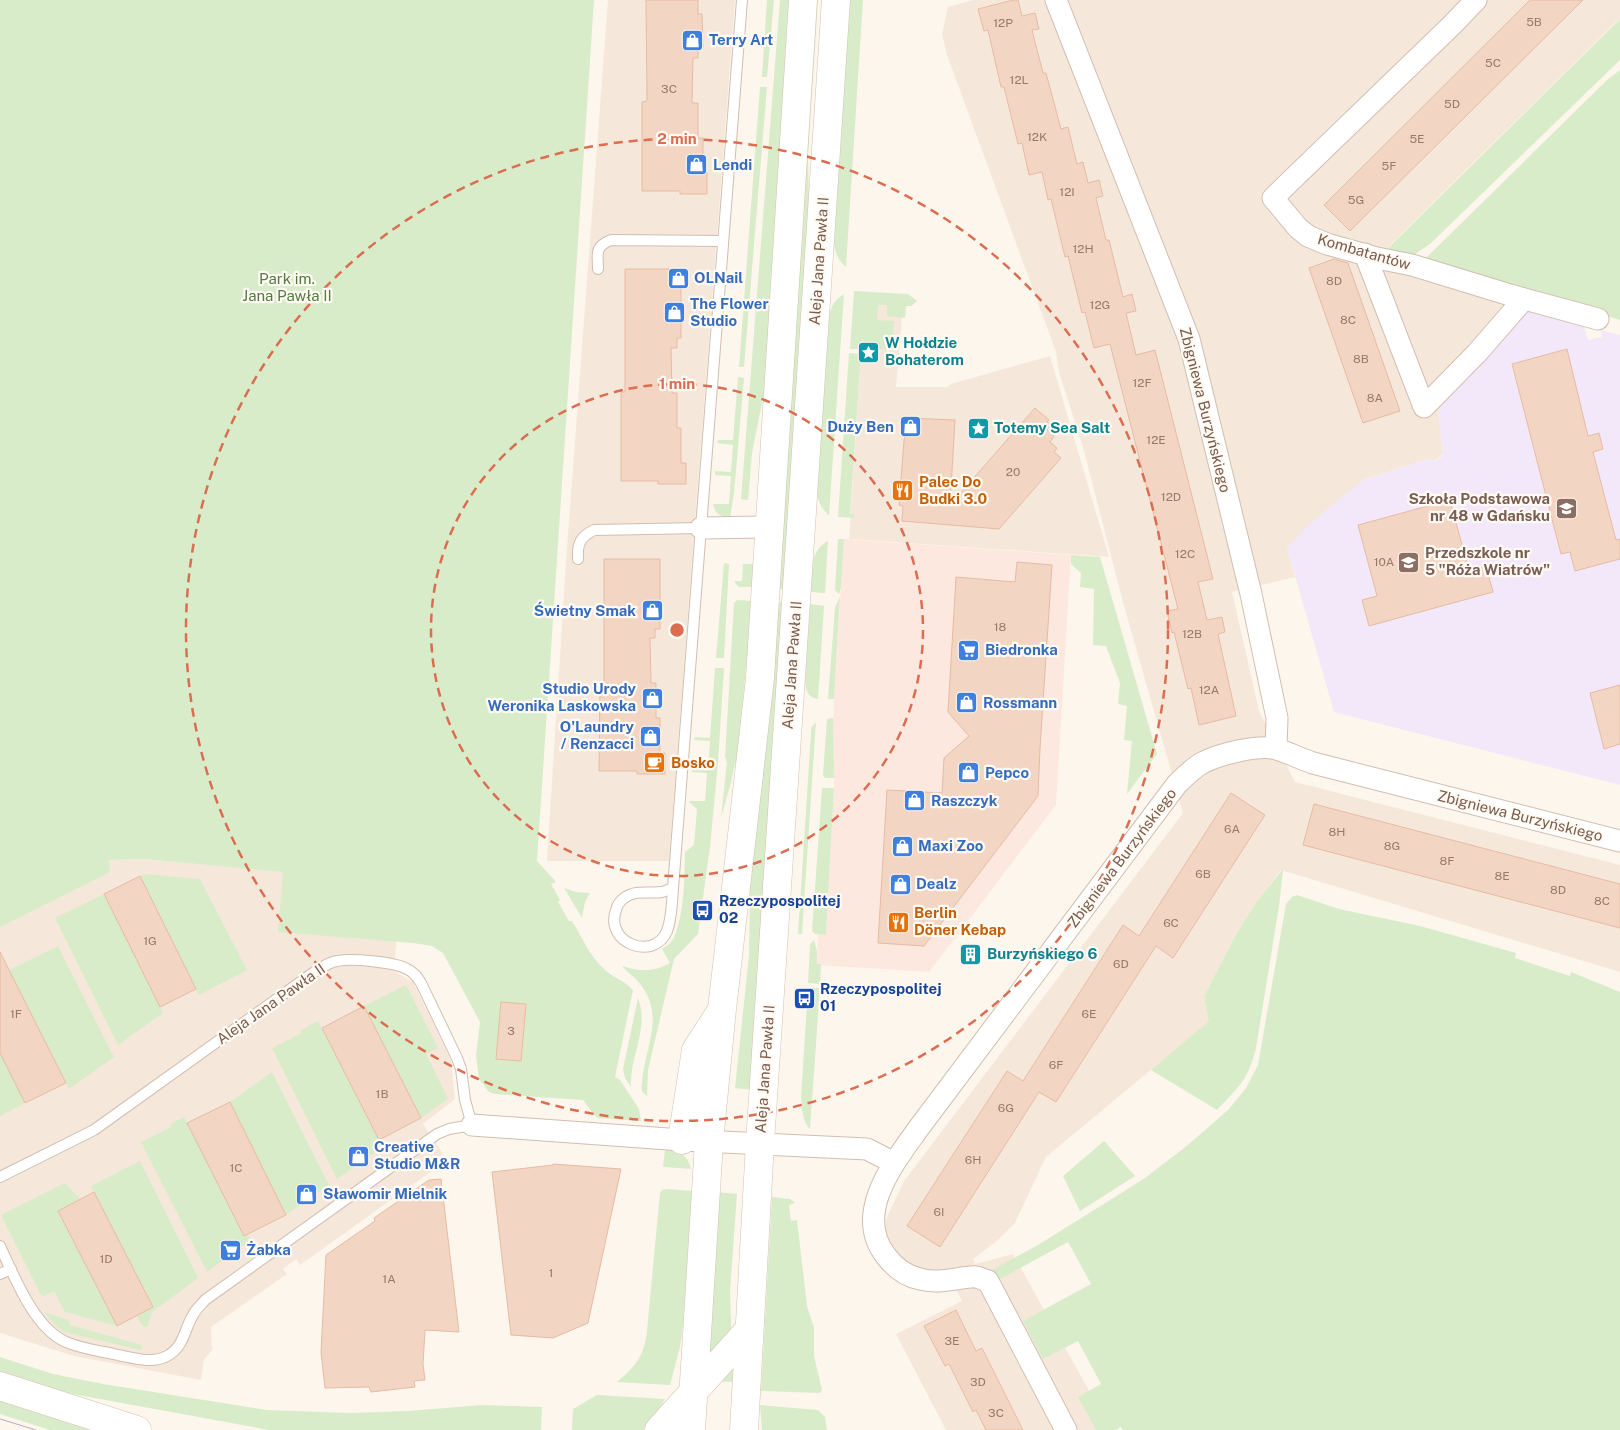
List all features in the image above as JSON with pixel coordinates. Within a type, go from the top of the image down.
[{"type":"main road","name":"Aleja Jana Pawła II","points":[[691,1430],[710,1142],[722,1009],[760,678],[803,0]]},
{"type":"main road","name":"Aleja Jana Pawła II","points":[[744,1430],[760,1143],[836,0]]},
{"type":"main road","points":[[682,1140],[696,1050],[722,1009]]},
{"type":"main road","points":[[660,1430],[749,1330]]},
{"type":"main road","points":[[0,1386],[137,1430]]},
{"type":"street","name":"Zbigniewa Burzyńskiego","points":[[1056,0],[1189,339],[1251,594],[1277,718],[1276,749]]},
{"type":"street","name":"Kombatantów","points":[[1476,0],[1273,198],[1298,228],[1308,236],[1327,244],[1412,265],[1598,320]]},
{"type":"street","points":[[1365,254],[1424,407],[1477,353],[1524,299]]},
{"type":"street","points":[[701,528],[770,527]]},
{"type":"street","name":"Zbigniewa Burzyńskiego","points":[[1066,1430],[988,1281],[976,1277],[933,1282],[920,1280],[902,1272],[893,1265],[876,1241],[873,1228],[874,1206],[894,1163],[918,1129],[1177,784],[1204,762],[1252,748],[1265,747],[1276,749],[1313,763],[1620,841]]},
{"type":"street","points":[[472,1125],[710,1142],[867,1148],[894,1163]]},
{"type":"lane","points":[[673,888],[662,892],[638,892],[624,898],[618,905],[614,922],[616,931],[621,938],[628,944],[646,947],[662,939],[667,932],[669,923],[673,888],[742,0]]},
{"type":"lane","points":[[598,269],[598,249],[602,243],[611,240],[723,241]]},
{"type":"lane","points":[[578,559],[577,548],[580,540],[594,530],[701,528]]},
{"type":"lane","name":"Aleja Jana Pawła II","points":[[0,1177],[94,1130],[313,973],[335,961],[346,960],[393,964],[408,969],[415,974],[457,1058],[461,1069],[465,1100],[472,1125]]},
{"type":"lane","points":[[0,1246],[36,1316],[48,1332],[66,1342],[94,1350],[142,1360],[157,1360],[166,1356],[180,1344],[194,1312],[206,1300],[437,1134],[450,1128],[472,1125]]},
{"type":"lane","points":[[0,1274],[11,1269]]},
{"type":"shaded area","points":[[608,0],[735,0],[669,861],[547,861],[566,561]]},
{"type":"shaded area","points":[[973,0],[1620,0],[1620,22],[1617,21],[1388,247],[1534,311],[1438,410],[1443,454],[1433,462],[1431,458],[1363,480],[1287,548],[1295,577],[1232,592],[1259,711],[1295,782],[1620,865],[1620,972],[1281,870],[1257,901],[1235,936],[1204,996],[1210,1021],[1046,1157],[1015,1223],[997,1241],[973,1259],[975,1264],[1013,1254],[1111,1430],[946,1430],[896,1334],[962,1301],[947,1272],[919,1273],[884,1244],[886,1219],[904,1181],[1183,813],[1124,606],[1084,451],[1059,372],[1056,352],[947,55],[942,34],[948,7]]},
{"type":"shaded area","points":[[865,293],[917,301],[911,306],[903,306],[896,387],[947,387],[951,384],[1050,356],[1109,557],[849,539]]},
{"type":"shaded area","points":[[1534,311],[1584,327],[1588,340],[1602,337],[1601,330],[1620,335],[1620,785],[1334,712],[1287,548],[1307,526],[1363,480],[1431,458],[1434,462],[1443,455],[1438,410],[1521,315]]},
{"type":"shaded area","points":[[844,539],[1071,555],[1056,805],[929,972],[817,965],[818,935],[826,935],[834,788],[833,718]]},
{"type":"shaded area","points":[[144,859],[401,882],[394,971],[413,982],[451,1060],[455,1099],[423,1124],[443,1154],[427,1166],[431,1172],[405,1190],[401,1185],[389,1193],[393,1199],[300,1265],[296,1259],[283,1269],[287,1274],[211,1327],[212,1350],[204,1360],[201,1380],[74,1356],[0,1333],[0,895],[109,860]]},
{"type":"green space","name":"Park im. Jana Pawła II","points":[[0,0],[594,0],[537,861],[556,882],[551,884],[560,900],[558,902],[595,959],[605,970],[633,990],[615,1077],[620,1080],[639,1109],[641,1121],[598,1118],[583,1100],[489,1092],[479,1079],[476,1055],[480,1022],[443,953],[432,946],[413,943],[278,932],[283,872],[144,859],[109,860],[110,872],[0,927]]},
{"type":"green space","points":[[767,0],[774,0],[767,77],[762,77]]},
{"type":"green space","points":[[780,0],[789,0],[766,382],[752,453],[748,500],[741,499]]},
{"type":"green space","points":[[813,0],[818,0],[808,157],[809,201],[786,589],[778,589]]},
{"type":"green space","points":[[849,0],[863,0],[846,267],[837,256],[834,243]]},
{"type":"green space","points":[[1618,21],[1620,22],[1620,60],[1430,244],[1408,259],[1384,252]]},
{"type":"green space","points":[[1620,70],[1620,320],[1426,264],[1426,258],[1607,80]]},
{"type":"green space","points":[[760,87],[767,87],[744,367],[739,367]]},
{"type":"green space","points":[[854,291],[908,294],[917,301],[911,306],[906,306],[905,318],[887,316],[887,305],[878,305],[877,320],[894,321],[892,350],[876,349],[862,339],[861,349],[850,349]]},
{"type":"green space","points":[[844,294],[829,516],[821,506],[817,496],[829,316],[834,304]]},
{"type":"green space","points":[[849,353],[861,354],[850,514],[854,514],[854,518],[838,517]]},
{"type":"green space","points":[[738,377],[744,378],[730,518],[718,514],[713,504],[729,504],[731,476],[715,475],[715,471],[731,472],[733,445],[717,443],[718,440],[733,440]]},
{"type":"green space","points":[[838,539],[844,539],[839,594],[835,590]]},
{"type":"green space","points":[[828,541],[825,593],[811,592],[813,563],[817,551]]},
{"type":"green space","points":[[1071,555],[1100,557],[1157,754],[1127,794],[1132,741],[1124,740],[1127,706],[1118,704],[1120,683],[1106,646],[1093,645],[1094,589],[1080,587],[1081,573],[1071,564]]},
{"type":"green space","points":[[724,563],[729,564],[724,658],[716,658]]},
{"type":"green space","points":[[743,564],[753,564],[752,587],[739,587],[735,583],[735,581],[742,581]]},
{"type":"green space","points":[[840,597],[834,699],[828,699],[835,607]]},
{"type":"green space","points":[[737,600],[751,601],[748,646],[737,763],[735,763],[721,818],[727,762],[725,757],[734,603]]},
{"type":"green space","points":[[776,602],[785,603],[753,1090],[735,1088],[749,956],[750,885]]},
{"type":"green space","points":[[810,604],[824,606],[818,699],[810,695],[805,682]]},
{"type":"green space","points":[[715,668],[724,668],[710,847],[698,934],[674,959],[648,1070],[647,1096],[642,1086],[652,1032],[652,1009],[641,985],[622,966],[647,970],[670,963],[662,949],[673,940],[678,925],[681,915],[685,852],[694,845],[697,809],[689,802],[705,801],[707,773],[692,772],[692,768],[708,769],[710,741],[694,740],[695,737],[710,738]]},
{"type":"green space","points":[[833,718],[834,778],[825,778],[823,775],[827,719]]},
{"type":"green space","points":[[816,722],[802,934],[798,934],[811,728]]},
{"type":"green space","points":[[822,788],[834,788],[826,935],[815,934],[812,931]]},
{"type":"green space","points":[[1282,870],[1279,906],[1256,1048],[1246,1076],[1217,1110],[1151,1070],[1209,1021],[1204,996],[1235,936],[1257,901]]},
{"type":"green space","points":[[144,874],[200,879],[247,970],[199,995],[140,876]]},
{"type":"green space","points":[[564,888],[576,892],[590,893],[585,902],[582,918]]},
{"type":"green space","points":[[104,894],[163,1013],[118,1045],[55,918]]},
{"type":"green space","points":[[1297,895],[1339,909],[1420,926],[1516,953],[1515,958],[1570,976],[1571,972],[1620,992],[1620,1430],[1123,1430],[1121,1427],[1115,1430],[1096,1430],[1078,1397],[1101,1384],[1078,1341],[1043,1359],[1023,1321],[1091,1284],[1068,1242],[998,1280],[991,1272],[992,1270],[1038,1245],[1145,1178],[1188,1145],[1229,1109],[1246,1088],[1258,1065],[1286,904],[1292,897]]},
{"type":"green space","points":[[814,940],[817,951],[817,964],[821,964],[820,984],[808,983],[810,944]]},
{"type":"green space","points":[[58,946],[114,1057],[69,1089],[9,970]]},
{"type":"green space","points":[[406,985],[438,1048],[426,1054],[448,1099],[421,1118],[364,1006]]},
{"type":"green space","points":[[808,988],[820,988],[810,1129],[804,1118],[801,1097]]},
{"type":"green space","points":[[638,998],[642,1020],[631,1076],[631,1087],[625,1078],[623,1069]]},
{"type":"green space","points":[[318,1021],[382,1147],[337,1179],[272,1048],[302,1033],[301,1030]]},
{"type":"green space","points":[[0,1053],[25,1103],[0,1116]]},
{"type":"green space","points":[[272,1072],[329,1185],[286,1215],[230,1102]]},
{"type":"green space","points":[[184,1117],[243,1235],[248,1234],[251,1240],[207,1272],[141,1142],[171,1127],[170,1124]]},
{"type":"green space","points":[[1104,1141],[1135,1176],[1080,1211],[1063,1176]]},
{"type":"green space","points":[[665,1150],[682,1154],[691,1169],[663,1167]]},
{"type":"green space","points":[[140,1161],[198,1278],[152,1312],[147,1327],[142,1326],[137,1316],[153,1307],[91,1186]]},
{"type":"green space","points":[[65,1183],[80,1199],[58,1211],[117,1326],[65,1312],[54,1291],[42,1297],[1,1215]]},
{"type":"green space","points":[[662,1190],[692,1191],[680,1347],[670,1385],[617,1382],[638,1360],[646,1340],[660,1193]]},
{"type":"green space","points":[[717,1192],[737,1194],[730,1292],[733,1382],[706,1381]]},
{"type":"green space","points":[[772,1197],[790,1199],[795,1203],[789,1205],[791,1221],[797,1220],[807,1306],[814,1328],[814,1356],[822,1390],[820,1393],[761,1391]]},
{"type":"green space","points":[[44,1312],[68,1320],[70,1325],[142,1345],[141,1350],[64,1332]]},
{"type":"green space","points":[[0,1357],[53,1374],[103,1384],[267,1410],[350,1413],[408,1411],[482,1405],[542,1407],[541,1430],[269,1430],[59,1391],[0,1373]]},
{"type":"green space","points":[[597,1395],[665,1399],[656,1415],[643,1430],[572,1430],[573,1409]]},
{"type":"green space","points":[[0,1400],[93,1430],[50,1430],[0,1414]]},
{"type":"green space","points":[[760,1405],[818,1410],[825,1417],[827,1430],[762,1430]]},
{"type":"building","points":[[646,0],[698,0],[698,14],[702,14],[703,48],[698,48],[698,58],[693,58],[692,103],[698,103],[698,138],[703,138],[703,172],[707,172],[707,194],[680,194],[680,191],[642,191],[642,102],[647,101]]},
{"type":"building","points":[[1018,0],[1022,16],[1035,13],[1039,29],[1032,30],[1043,73],[1046,73],[1061,129],[1068,127],[1077,164],[1083,162],[1088,183],[1099,180],[1103,196],[1096,198],[1106,240],[1109,240],[1123,297],[1132,294],[1136,311],[1126,313],[1136,355],[1155,350],[1213,579],[1198,582],[1207,620],[1222,617],[1225,632],[1218,634],[1236,716],[1199,725],[1191,688],[1188,689],[1167,611],[1178,609],[1110,344],[1094,348],[1085,312],[1082,313],[1068,256],[1065,257],[1051,199],[1048,200],[1042,172],[1029,175],[1022,143],[1018,144],[1004,87],[1001,87],[988,30],[984,31],[978,9]]},
{"type":"building","points":[[1530,0],[1583,0],[1350,231],[1324,205]]},
{"type":"building","points":[[1334,259],[1348,263],[1400,411],[1363,423],[1309,268]]},
{"type":"building","points":[[625,269],[681,269],[681,338],[677,338],[677,348],[671,348],[672,393],[677,393],[677,428],[681,428],[681,463],[686,463],[686,484],[658,484],[658,481],[621,481],[621,392],[625,392]]},
{"type":"building","points":[[1567,349],[1588,436],[1599,433],[1603,449],[1593,452],[1616,540],[1620,539],[1620,559],[1575,571],[1570,552],[1561,554],[1512,364]]},
{"type":"building","points":[[1035,408],[1052,425],[1047,430],[1054,436],[1050,442],[1057,448],[1054,452],[1061,458],[999,529],[902,521],[903,506],[899,505],[907,418],[955,420],[950,505]]},
{"type":"building","points":[[1450,500],[1469,571],[1486,566],[1493,592],[1369,626],[1362,600],[1377,596],[1358,525]]},
{"type":"building","points":[[604,559],[660,559],[660,629],[655,629],[655,638],[650,638],[651,683],[656,683],[656,718],[660,718],[660,753],[665,753],[665,774],[637,774],[637,771],[599,771],[600,683],[604,683]]},
{"type":"building","points":[[1017,562],[1052,565],[1038,796],[924,946],[878,943],[887,790],[942,793],[944,758],[969,736],[948,712],[956,577],[1015,582]]},
{"type":"building","points":[[1620,685],[1620,744],[1604,749],[1590,693]]},
{"type":"building","points":[[1231,793],[1265,815],[1173,958],[1156,946],[1056,1102],[1039,1092],[940,1247],[907,1226],[1007,1071],[1023,1081],[1123,925],[1139,936]]},
{"type":"building","points":[[1314,804],[1620,884],[1620,928],[1303,845]]},
{"type":"building","points":[[140,876],[196,989],[160,1007],[104,894]]},
{"type":"building","name":"Burzyńskiego 6","points":[[963,945],[980,946],[979,963],[962,962]]},
{"type":"building","points":[[0,952],[66,1083],[25,1103],[0,1053]]},
{"type":"building","points":[[501,1002],[526,1004],[521,1061],[496,1059]]},
{"type":"building","points":[[364,1006],[421,1118],[379,1140],[322,1028]]},
{"type":"building","points":[[230,1102],[286,1215],[244,1236],[187,1123]]},
{"type":"building","points":[[553,1164],[621,1169],[588,1323],[553,1338],[511,1335],[492,1172]]},
{"type":"building","points":[[441,1179],[459,1332],[425,1330],[423,1364],[425,1380],[414,1381],[415,1387],[371,1392],[369,1387],[325,1388],[321,1352],[326,1255],[375,1221],[374,1218],[429,1180]]},
{"type":"building","points":[[94,1192],[153,1307],[117,1326],[58,1211]]},
{"type":"building","points":[[956,1310],[976,1351],[982,1348],[1023,1430],[986,1430],[976,1410],[973,1412],[949,1364],[945,1366],[924,1326]]},
{"type":"tram line","points":[[0,1419],[36,1430]]},
{"type":"place","name":"Terry Art","points":[[693,40]]},
{"type":"place","name":"Lendi","points":[[697,165]]},
{"type":"place","name":"OLNail","points":[[678,278]]},
{"type":"place","name":"The Flower Studio","points":[[674,313]]},
{"type":"place","name":"W Hołdzie Bohaterom","points":[[869,352]]},
{"type":"place","name":"Duży Ben","points":[[910,427]]},
{"type":"place","name":"Totemy Sea Salt","points":[[978,428]]},
{"type":"place","name":"Palec Do Budki 3.0","points":[[903,491]]},
{"type":"place","name":"Szkoła Podstawowa nr 48 w Gdańsku","points":[[1566,508]]},
{"type":"place","name":"Przedszkole nr 5 \"Róża Wiatrów\"","points":[[1409,562]]},
{"type":"place","name":"Świetny Smak","points":[[652,611]]},
{"type":"place","name":"Biedronka","points":[[969,650]]},
{"type":"place","name":"Studio Urody Weronika Laskowska","points":[[652,698]]},
{"type":"place","name":"Rossmann","points":[[967,703]]},
{"type":"place","name":"O'Laundry / Renzacci","points":[[650,736]]},
{"type":"place","name":"Bosko","points":[[655,763]]},
{"type":"place","name":"Pepco","points":[[969,773]]},
{"type":"place","name":"Raszczyk","points":[[915,801]]},
{"type":"place","name":"Maxi Zoo","points":[[902,846]]},
{"type":"place","name":"Dealz","points":[[900,884]]},
{"type":"place","name":"Rzeczypospolitej 02","points":[[703,910]]},
{"type":"place","name":"Berlin Döner Kebap","points":[[898,922]]},
{"type":"place","name":"Burzyńskiego 6","points":[[971,954]]},
{"type":"place","name":"Rzeczypospolitej 01","points":[[804,998]]},
{"type":"place","name":"Creative Studio M&R","points":[[358,1156]]},
{"type":"place","name":"Sławomir Mielnik","points":[[307,1194]]},
{"type":"place","name":"Żabka","points":[[230,1250]]}]
